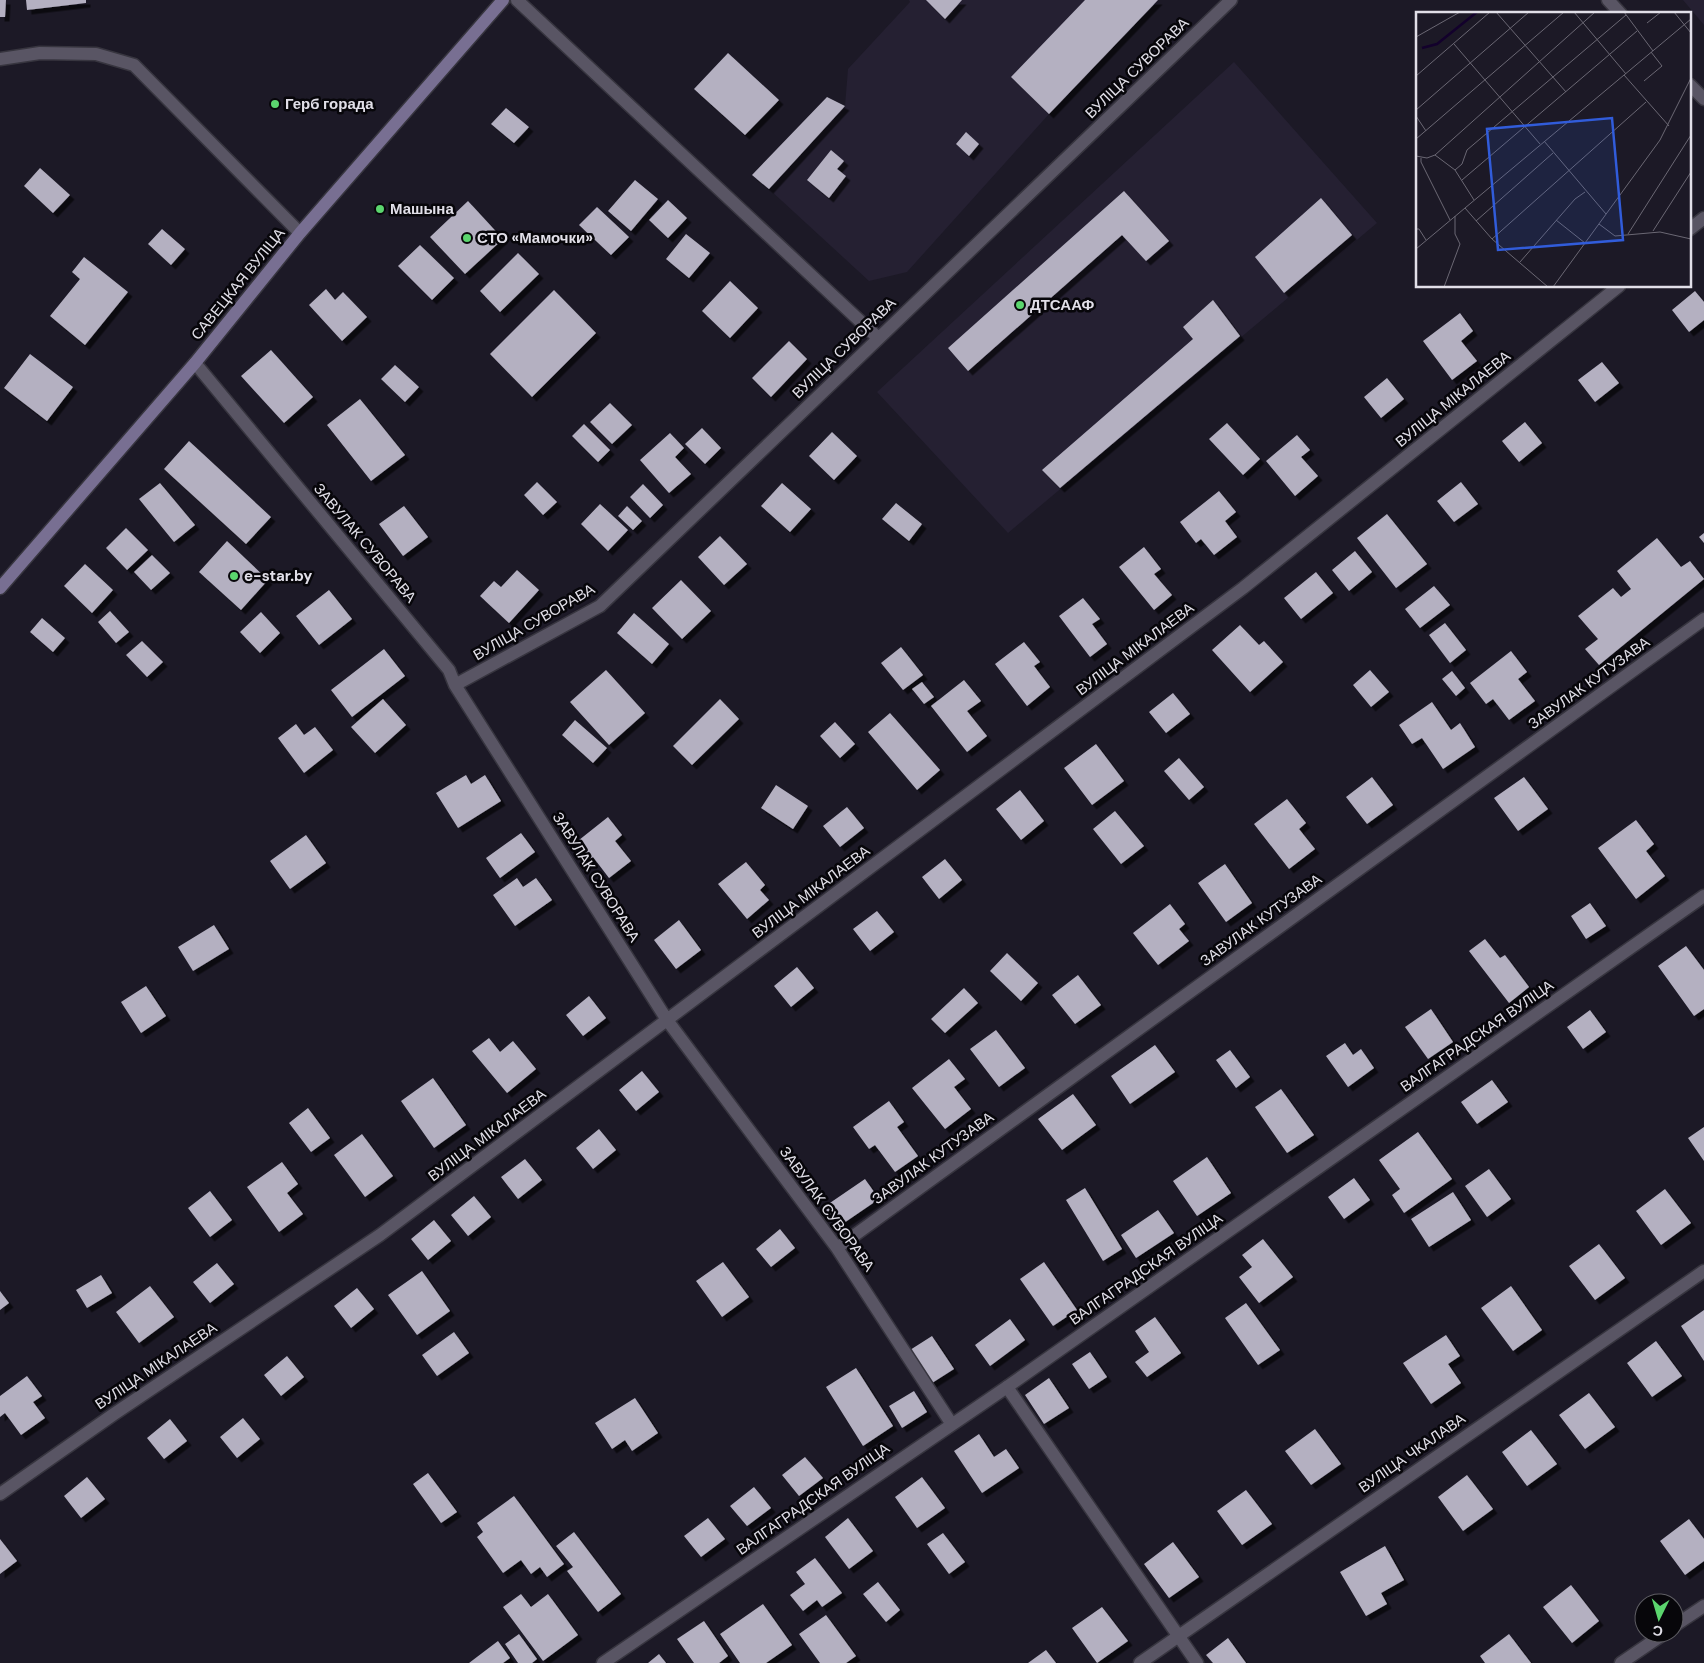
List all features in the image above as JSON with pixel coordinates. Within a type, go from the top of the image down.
[{"type":"main road","name":"САВЕЦКАЯ ВУЛІЦА","points":[[0,588],[195,363],[300,233],[503,0]]},
{"type":"street","points":[[517,0],[877,338]]},
{"type":"street","name":"ВУЛІЦА СУВОРАВА","points":[[455,686],[600,606],[877,338],[1192,39],[1230,0]]},
{"type":"street","points":[[1608,0],[1619,12]]},
{"type":"street","points":[[0,59],[40,53],[96,54],[134,65],[300,233]]},
{"type":"street","points":[[1692,87],[1704,99]]},
{"type":"street","points":[[1692,227],[1704,218]]},
{"type":"street","name":"ВУЛІЦА МІКАЛАЕВА","points":[[0,1494],[114,1414],[380,1235],[1243,588],[1617,288]]},
{"type":"street","name":"ЗАВУЛАК СУВОРАВА","points":[[195,363],[442,662],[455,686],[667,1020],[838,1248],[951,1423]]},
{"type":"street","name":"ЗАВУЛАК КУТУЗАВА","points":[[838,1248],[1704,619]]},
{"type":"street","name":"ВАЛГАГРАДСКАЯ ВУЛІЦА","points":[[603,1663],[951,1423],[1007,1387],[1704,896]]},
{"type":"street","name":"ВУЛІЦА ЧКАЛАВА","points":[[1140,1663],[1704,1271]]},
{"type":"street","points":[[1007,1387],[1197,1663]]},
{"type":"street","points":[[1684,1619],[1704,1606]]},
{"type":"street","points":[[1621,1663],[1650,1643]]},
{"type":"shaded area","points":[[909,0],[1158,0],[1049,114],[907,272],[869,281],[769,189],[845,106],[848,69],[910,2]]},
{"type":"shaded area","points":[[1683,0],[1704,0],[1704,25]]},
{"type":"shaded area","points":[[1234,62],[1377,223],[1008,533],[877,392]]},
{"type":"building","points":[[0,0],[6,0],[5,17],[0,17]]},
{"type":"building","points":[[26,0],[86,0],[86,3],[27,10]]},
{"type":"building","points":[[926,0],[962,0],[945,19]]},
{"type":"building","points":[[1085,0],[1158,0],[1049,114],[1011,77]]},
{"type":"building","points":[[728,53],[779,100],[745,135],[694,89]]},
{"type":"building","points":[[827,97],[845,106],[769,189],[752,175]]},
{"type":"building","points":[[506,108],[529,127],[514,143],[491,124]]},
{"type":"building","points":[[966,132],[979,144],[969,156],[956,144]]},
{"type":"building","points":[[831,150],[844,161],[837,169],[846,176],[829,198],[807,180]]},
{"type":"building","points":[[40,168],[70,195],[53,213],[24,186]]},
{"type":"building","points":[[635,180],[658,199],[631,231],[608,211]]},
{"type":"building","name":"ДТСААФ","points":[[1124,191],[1169,241],[1146,261],[1122,235],[968,371],[948,348]]},
{"type":"building","points":[[1321,198],[1352,235],[1284,293],[1255,257]]},
{"type":"building","points":[[668,200],[687,218],[668,238],[649,220]]},
{"type":"building","name":"СТО «Мамочки»","points":[[468,201],[503,239],[465,274],[430,237]]},
{"type":"building","points":[[597,207],[629,237],[611,255],[579,225]]},
{"type":"building","points":[[162,229],[185,249],[171,265],[148,244]]},
{"type":"building","points":[[686,234],[710,253],[689,278],[666,259]]},
{"type":"building","points":[[420,245],[454,278],[432,300],[398,266]]},
{"type":"building","points":[[518,253],[539,274],[500,312],[480,291]]},
{"type":"building","points":[[84,257],[128,292],[85,345],[50,316],[80,279],[72,272]]},
{"type":"building","points":[[730,281],[758,308],[730,338],[702,311]]},
{"type":"building","points":[[326,289],[335,300],[343,292],[367,317],[342,341],[309,305]]},
{"type":"building","points":[[554,290],[596,333],[532,397],[490,354]]},
{"type":"building","points":[[1695,291],[1704,302],[1704,320],[1689,332],[1672,310]]},
{"type":"building","points":[[1213,300],[1240,336],[1060,488],[1042,470],[1193,339],[1183,327]]},
{"type":"building","points":[[1460,313],[1473,331],[1461,341],[1477,361],[1452,380],[1423,341]]},
{"type":"building","points":[[789,341],[807,359],[771,397],[752,378]]},
{"type":"building","points":[[271,350],[313,397],[284,423],[241,376]]},
{"type":"building","points":[[30,354],[73,387],[47,421],[4,388]]},
{"type":"building","points":[[1602,362],[1619,383],[1595,402],[1578,380]]},
{"type":"building","points":[[395,365],[419,387],[405,402],[381,379]]},
{"type":"building","points":[[1387,378],[1404,399],[1381,418],[1364,397]]},
{"type":"building","points":[[360,399],[405,455],[371,481],[327,425]]},
{"type":"building","points":[[610,403],[632,425],[612,444],[590,422]]},
{"type":"building","points":[[1525,422],[1542,443],[1519,462],[1502,441]]},
{"type":"building","points":[[1227,423],[1260,459],[1243,475],[1209,439]]},
{"type":"building","points":[[584,424],[610,450],[598,462],[572,436]]},
{"type":"building","points":[[702,428],[721,448],[705,464],[685,444]]},
{"type":"building","points":[[832,432],[857,456],[834,480],[809,456]]},
{"type":"building","points":[[670,433],[684,448],[675,457],[691,474],[669,493],[640,460]]},
{"type":"building","points":[[1297,435],[1310,450],[1301,457],[1318,476],[1295,496],[1266,461]]},
{"type":"building","points":[[189,441],[271,517],[246,544],[164,469]]},
{"type":"building","points":[[537,482],[557,502],[543,515],[524,495]]},
{"type":"building","points":[[1461,482],[1478,504],[1454,522],[1437,501]]},
{"type":"building","points":[[160,483],[195,525],[174,542],[139,499]]},
{"type":"building","points":[[782,483],[811,509],[790,532],[761,506]]},
{"type":"building","points":[[643,484],[663,505],[650,518],[630,497]]},
{"type":"building","points":[[1219,491],[1236,512],[1225,521],[1237,537],[1214,555],[1201,539],[1196,543],[1180,522]]},
{"type":"building","points":[[896,503],[922,524],[909,541],[882,519]]},
{"type":"building","points":[[600,504],[628,530],[608,551],[581,524]]},
{"type":"building","points":[[404,506],[428,537],[403,556],[379,524]]},
{"type":"building","points":[[627,506],[642,521],[633,530],[618,516]]},
{"type":"building","points":[[1387,514],[1427,564],[1396,588],[1357,538]]},
{"type":"building","points":[[126,528],[148,550],[127,570],[106,548]]},
{"type":"building","points":[[1704,533],[1704,543],[1699,537]]},
{"type":"building","points":[[720,536],[747,564],[724,585],[698,557]]},
{"type":"building","points":[[1657,538],[1681,567],[1690,561],[1704,579],[1599,665],[1585,649],[1598,639],[1578,616],[1613,588],[1621,597],[1631,589],[1617,571]]},
{"type":"building","name":"e-star.by","points":[[227,541],[268,580],[241,610],[199,572]]},
{"type":"building","points":[[1144,547],[1161,569],[1154,574],[1172,595],[1154,610],[1119,567]]},
{"type":"building","points":[[1355,551],[1372,572],[1349,591],[1332,570]]},
{"type":"building","points":[[152,555],[170,573],[151,590],[134,572]]},
{"type":"building","points":[[85,564],[113,590],[92,613],[64,586]]},
{"type":"building","points":[[517,570],[539,590],[509,623],[480,596],[494,581],[501,587]]},
{"type":"building","points":[[1316,572],[1333,593],[1301,619],[1284,598]]},
{"type":"building","points":[[681,580],[711,611],[682,639],[652,608]]},
{"type":"building","points":[[1434,586],[1450,605],[1420,628],[1405,609]]},
{"type":"building","points":[[329,590],[352,619],[319,645],[296,616]]},
{"type":"building","points":[[1083,598],[1100,619],[1092,624],[1107,644],[1090,657],[1059,616]]},
{"type":"building","points":[[110,611],[129,632],[116,643],[98,622]]},
{"type":"building","points":[[261,612],[280,633],[260,653],[240,632]]},
{"type":"building","points":[[634,613],[669,644],[652,664],[617,633]]},
{"type":"building","points":[[42,618],[65,638],[53,652],[30,632]]},
{"type":"building","points":[[1445,623],[1466,650],[1450,663],[1429,635]]},
{"type":"building","points":[[1240,625],[1259,645],[1264,641],[1283,662],[1250,692],[1212,650]]},
{"type":"building","points":[[142,641],[163,662],[147,677],[126,655]]},
{"type":"building","points":[[1024,642],[1040,662],[1034,666],[1050,687],[1027,706],[995,664]]},
{"type":"building","points":[[901,647],[923,675],[903,690],[881,663]]},
{"type":"building","points":[[384,649],[405,676],[352,717],[331,690]]},
{"type":"building","points":[[1511,651],[1527,672],[1518,679],[1535,701],[1509,720],[1493,699],[1486,704],[1470,683]]},
{"type":"building","points":[[606,670],[645,713],[609,745],[570,702]]},
{"type":"building","points":[[1370,670],[1389,692],[1371,707],[1353,685]]},
{"type":"building","points":[[1452,671],[1465,688],[1456,696],[1442,679]]},
{"type":"building","points":[[964,680],[981,701],[967,711],[987,736],[967,752],[931,706]]},
{"type":"building","points":[[922,682],[934,697],[924,704],[912,689]]},
{"type":"building","points":[[1173,693],[1190,714],[1166,733],[1149,712]]},
{"type":"building","points":[[383,699],[406,725],[375,753],[351,727]]},
{"type":"building","points":[[720,699],[739,719],[692,765],[673,746]]},
{"type":"building","points":[[1432,702],[1451,730],[1460,723],[1475,747],[1443,769],[1422,738],[1412,744],[1399,725]]},
{"type":"building","points":[[890,713],[940,770],[917,790],[868,732]]},
{"type":"building","points":[[575,720],[607,748],[593,763],[562,735]]},
{"type":"building","points":[[835,722],[855,744],[840,758],[820,736]]},
{"type":"building","points":[[296,724],[304,735],[315,727],[333,750],[304,773],[278,738]]},
{"type":"building","points":[[1096,744],[1124,781],[1092,805],[1064,768]]},
{"type":"building","points":[[1179,758],[1204,787],[1189,800],[1164,771]]},
{"type":"building","points":[[466,775],[471,784],[485,775],[501,801],[458,828],[436,793]]},
{"type":"building","points":[[1372,777],[1393,805],[1367,824],[1346,797]]},
{"type":"building","points":[[1524,777],[1548,809],[1518,831],[1494,798]]},
{"type":"building","points":[[776,785],[808,806],[793,829],[761,808]]},
{"type":"building","points":[[1020,790],[1044,821],[1021,840],[996,809]]},
{"type":"building","points":[[1287,799],[1306,823],[1299,829],[1315,849],[1289,869],[1254,824]]},
{"type":"building","points":[[847,807],[864,828],[840,847],[823,826]]},
{"type":"building","points":[[1115,811],[1144,846],[1121,864],[1093,829]]},
{"type":"building","points":[[608,817],[622,835],[615,841],[631,861],[609,878],[593,857],[588,861],[574,844]]},
{"type":"building","points":[[1636,820],[1654,844],[1646,851],[1665,876],[1636,899],[1598,848]]},
{"type":"building","points":[[521,833],[535,852],[500,878],[486,858]]},
{"type":"building","points":[[306,835],[326,863],[290,889],[270,861]]},
{"type":"building","points":[[945,859],[962,880],[939,899],[922,877]]},
{"type":"building","points":[[746,862],[765,885],[760,890],[769,900],[747,919],[718,884]]},
{"type":"building","points":[[1225,864],[1252,903],[1226,922],[1198,883]]},
{"type":"building","points":[[517,878],[523,887],[536,878],[552,900],[515,926],[493,895]]},
{"type":"building","points":[[1590,903],[1606,926],[1586,939],[1571,916]]},
{"type":"building","points":[[1170,904],[1185,924],[1179,929],[1189,941],[1158,965],[1133,933]]},
{"type":"building","points":[[877,911],[894,932],[870,951],[853,929]]},
{"type":"building","points":[[679,920],[701,950],[676,969],[654,940]]},
{"type":"building","points":[[214,925],[229,949],[193,971],[178,947]]},
{"type":"building","points":[[1485,939],[1500,958],[1505,955],[1529,987],[1509,1003],[1469,951]]},
{"type":"building","points":[[1686,946],[1704,970],[1704,1009],[1694,1016],[1658,966]]},
{"type":"building","points":[[1007,953],[1038,983],[1021,1001],[990,971]]},
{"type":"building","points":[[797,967],[814,988],[791,1007],[774,986]]},
{"type":"building","points":[[1078,975],[1101,1005],[1075,1024],[1052,995]]},
{"type":"building","points":[[146,986],[166,1016],[141,1033],[121,1002]]},
{"type":"building","points":[[964,988],[978,1003],[945,1033],[931,1019]]},
{"type":"building","points":[[589,996],[606,1018],[583,1036],[566,1015]]},
{"type":"building","points":[[1431,1009],[1453,1042],[1428,1059],[1405,1027]]},
{"type":"building","points":[[1590,1010],[1606,1032],[1583,1049],[1567,1027]]},
{"type":"building","points":[[996,1030],[1025,1068],[999,1087],[970,1049]]},
{"type":"building","points":[[489,1038],[500,1052],[513,1041],[536,1069],[507,1093],[472,1051]]},
{"type":"building","points":[[1345,1043],[1353,1055],[1361,1049],[1374,1068],[1348,1087],[1326,1056]]},
{"type":"building","points":[[1155,1045],[1175,1072],[1130,1104],[1111,1076]]},
{"type":"building","points":[[1230,1050],[1250,1077],[1236,1088],[1216,1060]]},
{"type":"building","points":[[949,1059],[965,1079],[954,1087],[971,1109],[945,1129],[912,1088]]},
{"type":"building","points":[[642,1071],[659,1092],[636,1111],[619,1090]]},
{"type":"building","points":[[433,1078],[466,1125],[434,1148],[401,1101]]},
{"type":"building","points":[[1492,1080],[1508,1102],[1477,1124],[1461,1102]]},
{"type":"building","points":[[1281,1089],[1314,1135],[1287,1153],[1255,1107]]},
{"type":"building","points":[[1073,1094],[1096,1125],[1062,1150],[1038,1119]]},
{"type":"building","points":[[889,1101],[904,1122],[897,1127],[918,1156],[895,1172],[875,1145],[869,1149],[853,1127]]},
{"type":"building","points":[[308,1108],[330,1138],[311,1152],[289,1123]]},
{"type":"building","points":[[1704,1127],[1704,1161],[1688,1138]]},
{"type":"building","points":[[599,1129],[616,1150],[593,1169],[576,1148]]},
{"type":"building","points":[[1418,1132],[1452,1179],[1404,1213],[1392,1195],[1400,1189],[1379,1160]]},
{"type":"building","points":[[362,1134],[393,1176],[365,1197],[334,1155]]},
{"type":"building","points":[[1207,1157],[1231,1193],[1197,1216],[1173,1181]]},
{"type":"building","points":[[525,1159],[542,1180],[518,1199],[501,1177]]},
{"type":"building","points":[[282,1162],[298,1184],[287,1193],[303,1214],[279,1232],[247,1187]]},
{"type":"building","points":[[1489,1169],[1511,1199],[1487,1217],[1465,1186]]},
{"type":"building","points":[[1354,1178],[1370,1200],[1344,1219],[1328,1197]]},
{"type":"building","points":[[865,1179],[879,1199],[838,1227],[824,1207]]},
{"type":"building","points":[[1085,1188],[1122,1249],[1103,1261],[1066,1200]]},
{"type":"building","points":[[1665,1189],[1691,1223],[1661,1245],[1636,1211]]},
{"type":"building","points":[[210,1191],[232,1220],[210,1237],[188,1208]]},
{"type":"building","points":[[1453,1192],[1471,1220],[1429,1247],[1411,1219]]},
{"type":"building","points":[[474,1196],[491,1217],[468,1236],[451,1215]]},
{"type":"building","points":[[1158,1210],[1174,1233],[1136,1258],[1121,1235]]},
{"type":"building","points":[[434,1220],[451,1241],[428,1260],[411,1239]]},
{"type":"building","points":[[780,1229],[795,1248],[771,1267],[756,1249]]},
{"type":"building","points":[[1263,1239],[1293,1277],[1259,1303],[1239,1277],[1252,1267],[1242,1255]]},
{"type":"building","points":[[1599,1244],[1625,1278],[1595,1300],[1569,1266]]},
{"type":"building","points":[[723,1262],[749,1297],[722,1317],[696,1281]]},
{"type":"building","points":[[1044,1262],[1077,1310],[1053,1326],[1020,1279]]},
{"type":"building","points":[[217,1263],[234,1284],[210,1303],[193,1282]]},
{"type":"building","points":[[422,1271],[450,1311],[417,1335],[388,1295]]},
{"type":"building","points":[[101,1275],[112,1293],[87,1308],[76,1290]]},
{"type":"building","points":[[150,1286],[174,1317],[139,1343],[116,1312]]},
{"type":"building","points":[[1511,1286],[1542,1330],[1513,1351],[1481,1308]]},
{"type":"building","points":[[357,1288],[374,1309],[351,1328],[334,1306]]},
{"type":"building","points":[[0,1291],[9,1303],[0,1310]]},
{"type":"building","points":[[1246,1303],[1280,1350],[1258,1365],[1225,1318]]},
{"type":"building","points":[[1704,1310],[1704,1361],[1681,1326]]},
{"type":"building","points":[[1155,1317],[1181,1353],[1147,1377],[1135,1362],[1149,1352],[1135,1331]]},
{"type":"building","points":[[1010,1319],[1025,1340],[990,1366],[975,1345]]},
{"type":"building","points":[[454,1332],[469,1353],[437,1376],[422,1355]]},
{"type":"building","points":[[1446,1335],[1460,1356],[1448,1364],[1461,1383],[1431,1404],[1403,1363]]},
{"type":"building","points":[[932,1336],[954,1369],[932,1383],[910,1350]]},
{"type":"building","points":[[1656,1341],[1682,1376],[1652,1397],[1627,1363]]},
{"type":"building","points":[[1090,1352],[1107,1377],[1089,1389],[1072,1364]]},
{"type":"building","points":[[287,1356],[304,1377],[281,1396],[264,1375]]},
{"type":"building","points":[[856,1368],[893,1426],[863,1446],[826,1387]]},
{"type":"building","points":[[27,1376],[42,1396],[33,1402],[45,1418],[21,1435],[5,1413],[0,1417],[0,1396]]},
{"type":"building","points":[[1049,1378],[1069,1408],[1044,1424],[1025,1395]]},
{"type":"building","points":[[914,1391],[927,1412],[902,1428],[889,1406]]},
{"type":"building","points":[[1589,1393],[1615,1427],[1585,1449],[1559,1415]]},
{"type":"building","points":[[635,1398],[658,1433],[632,1451],[625,1440],[612,1449],[595,1423]]},
{"type":"building","points":[[243,1418],[260,1439],[237,1458],[220,1437]]},
{"type":"building","points":[[170,1419],[187,1441],[164,1459],[147,1438]]},
{"type":"building","points":[[1315,1429],[1341,1464],[1311,1485],[1285,1451]]},
{"type":"building","points":[[1531,1430],[1557,1464],[1527,1486],[1502,1452]]},
{"type":"building","points":[[979,1434],[994,1457],[1006,1449],[1019,1468],[982,1493],[954,1451]]},
{"type":"building","points":[[805,1457],[823,1478],[799,1496],[782,1475]]},
{"type":"building","points":[[428,1473],[457,1512],[441,1523],[413,1484]]},
{"type":"building","points":[[1467,1475],[1493,1509],[1463,1531],[1438,1497]]},
{"type":"building","points":[[87,1477],[105,1499],[81,1518],[64,1496]]},
{"type":"building","points":[[922,1477],[945,1508],[917,1528],[895,1497]]},
{"type":"building","points":[[754,1487],[771,1508],[747,1526],[730,1506]]},
{"type":"building","points":[[1246,1490],[1272,1524],[1242,1545],[1217,1511]]},
{"type":"building","points":[[514,1496],[564,1564],[547,1577],[540,1567],[531,1574],[521,1560],[503,1573],[477,1537],[483,1532],[477,1523]]},
{"type":"building","points":[[708,1518],[725,1539],[701,1557],[684,1536]]},
{"type":"building","points":[[848,1518],[873,1551],[849,1569],[825,1537]]},
{"type":"building","points":[[1689,1519],[1704,1539],[1704,1561],[1685,1575],[1660,1541]]},
{"type":"building","points":[[574,1532],[621,1594],[598,1612],[567,1571],[573,1567],[556,1546]]},
{"type":"building","points":[[943,1533],[965,1562],[949,1574],[927,1544]]},
{"type":"building","points":[[0,1539],[17,1561],[0,1574]]},
{"type":"building","points":[[1173,1542],[1199,1577],[1169,1598],[1144,1564]]},
{"type":"building","points":[[1385,1546],[1404,1580],[1381,1593],[1387,1604],[1366,1616],[1340,1572]]},
{"type":"building","points":[[815,1558],[842,1593],[822,1607],[817,1600],[803,1611],[790,1595],[805,1584],[796,1572]]},
{"type":"building","points":[[878,1582],[900,1610],[886,1622],[863,1594]]},
{"type":"building","points":[[1571,1585],[1599,1621],[1572,1643],[1543,1607]]},
{"type":"building","points":[[521,1594],[531,1607],[548,1594],[578,1635],[543,1661],[503,1607]]},
{"type":"building","points":[[763,1604],[792,1645],[766,1663],[740,1663],[720,1634]]},
{"type":"building","points":[[1102,1607],[1128,1641],[1097,1663],[1072,1628]]},
{"type":"building","points":[[826,1615],[856,1656],[846,1663],[820,1663],[799,1634]]},
{"type":"building","points":[[704,1621],[728,1656],[719,1663],[694,1663],[677,1639]]},
{"type":"building","points":[[519,1634],[537,1659],[532,1663],[518,1663],[505,1644]]},
{"type":"building","points":[[1509,1634],[1531,1663],[1485,1663],[1480,1656]]},
{"type":"building","points":[[1228,1638],[1246,1663],[1213,1663],[1206,1655]]},
{"type":"building","points":[[498,1641],[510,1658],[503,1663],[469,1663]]},
{"type":"building","points":[[1046,1650],[1056,1663],[1028,1663]]},
{"type":"building","points":[[659,1654],[666,1663],[648,1663]]},
{"type":"place","name":"Герб горада","points":[[275,104]]},
{"type":"place","name":"Машына","points":[[380,209]]},
{"type":"place","name":"СТО «Мамочки»","points":[[467,238]]},
{"type":"place","name":"ДТСААФ","points":[[1020,305]]},
{"type":"place","name":"e-star.by","points":[[234,576]]}]
